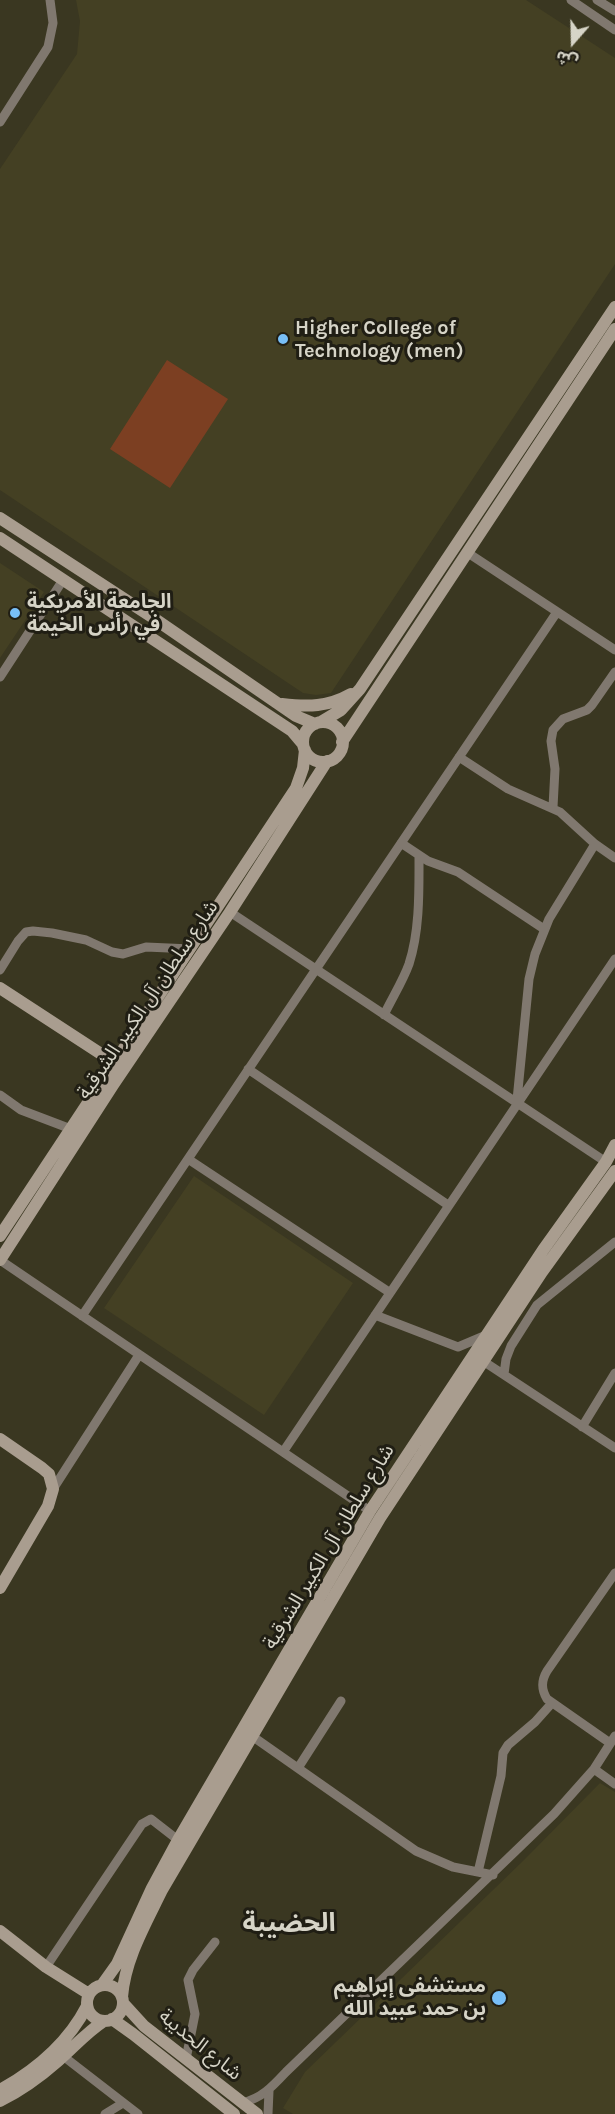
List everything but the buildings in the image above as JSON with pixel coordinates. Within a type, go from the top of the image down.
[{"type":"main road","points":[[304,747],[306,732],[341,710],[360,689],[615,307]]},
{"type":"main road","points":[[0,538],[292,731],[314,760],[327,761],[338,754],[342,742],[615,329]]},
{"type":"main road","points":[[0,518],[146,613],[296,716],[334,726],[342,742]]},
{"type":"main road","points":[[279,704],[323,706],[360,689]]},
{"type":"main road","name":"شارع سلطان آل الكبير الشرقية","points":[[0,1236],[297,788],[303,768],[304,747]]},
{"type":"main road","name":"شارع سلطان آل الكبير الشرقية","points":[[0,1260],[327,761]]},
{"type":"main road","points":[[0,988],[115,1063]]},
{"type":"main road","name":"شارع سلطان آل الكبير الشرقية","points":[[122,2000],[125,1977],[132,1953],[162,1890],[380,1518],[610,1166],[615,1145]]},
{"type":"main road","name":"شارع سلطان آل الكبير الشرقية","points":[[102,1985],[117,1964],[152,1888],[178,1840],[369,1511],[543,1250],[610,1166]]},
{"type":"main road","points":[[0,1439],[49,1474],[53,1489],[48,1506],[0,1588]]},
{"type":"main road","points":[[0,1931],[88,2000],[91,2015],[108,2020]]},
{"type":"main road","points":[[0,2090],[19,2080],[45,2059],[75,2028],[92,1990],[102,1985],[114,1988],[122,2000],[120,2013],[86,2034],[63,2056],[25,2086],[0,2101]]},
{"type":"main road","name":"شارع الحديبة","points":[[122,2000],[144,2026],[257,2114]]},
{"type":"main road","name":"شارع الحديبة","points":[[108,2020],[140,2039],[234,2114]]},
{"type":"street","points":[[0,122],[48,47],[53,23],[50,0]]},
{"type":"street","points":[[571,0],[615,30]]},
{"type":"street","points":[[597,0],[615,11]]},
{"type":"street","points":[[468,553],[615,651]]},
{"type":"street","points":[[0,677],[63,580]]},
{"type":"street","points":[[82,1316],[557,612]]},
{"type":"street","points":[[553,807],[555,769],[551,741],[553,730],[563,719],[587,710],[615,672]]},
{"type":"street","points":[[459,757],[508,789],[553,807],[595,844],[615,858]]},
{"type":"street","points":[[401,843],[428,861],[458,872],[544,929]]},
{"type":"street","points":[[517,1103],[529,979],[544,929],[595,844]]},
{"type":"street","points":[[384,1015],[404,975],[413,948],[419,856]]},
{"type":"street","points":[[230,912],[610,1166]]},
{"type":"street","points":[[0,970],[18,941],[26,932],[33,931],[86,940],[118,953],[128,953],[146,947],[191,949]]},
{"type":"street","points":[[282,1452],[615,959]]},
{"type":"street","points":[[248,1069],[448,1205]]},
{"type":"street","points":[[0,1095],[21,1110],[71,1129]]},
{"type":"street","points":[[188,1159],[389,1292]]},
{"type":"street","points":[[504,1374],[511,1346],[537,1305],[615,1242]]},
{"type":"street","points":[[0,1260],[369,1511]]},
{"type":"street","points":[[375,1315],[458,1347],[486,1335]]},
{"type":"street","points":[[458,1347],[466,1365]]},
{"type":"street","points":[[53,1489],[139,1355]]},
{"type":"street","points":[[483,1360],[615,1448]]},
{"type":"street","points":[[582,1427],[615,1373]]},
{"type":"street","points":[[242,2103],[269,2091],[285,2072],[493,1875],[554,1814],[594,1769],[613,1739],[552,1703],[547,1699],[542,1688],[544,1676],[611,1588],[615,1574]]},
{"type":"street","points":[[298,1768],[341,1701]]},
{"type":"street","points":[[478,1872],[501,1776],[503,1753],[508,1745],[535,1722],[552,1703]]},
{"type":"street","points":[[252,1736],[416,1851],[440,1863],[493,1875]]},
{"type":"street","points":[[594,1769],[615,1784]]},
{"type":"street","points":[[46,1967],[142,1824],[151,1819],[178,1840]]},
{"type":"street","points":[[186,2059],[195,2014],[188,1980],[215,1942]]},
{"type":"street","points":[[63,2056],[138,2114]]},
{"type":"street","points":[[268,2114],[269,2091]]},
{"type":"street","points":[[105,2114],[123,2103]]},
{"type":"shaded area","name":"Higher College of Technology (men)","points":[[76,0],[526,0],[615,58],[615,264],[331,693],[316,695],[303,693],[0,490],[0,169],[77,54],[80,21]]},
{"type":"shaded area","points":[[167,360],[228,399],[170,488],[110,449]]},
{"type":"shaded area","name":"الجامعة الأمريكية في رأس الخيمة","points":[[0,563],[44,592],[0,658]]},
{"type":"shaded area","points":[[194,1176],[353,1283],[264,1415],[104,1308]]},
{"type":"shaded area","name":"مستشفى إبراهيم بن حمد عبيد الله","points":[[600,1783],[615,1792],[615,2114],[293,2114],[283,2108],[305,2072],[524,1860]]},
{"type":"place","name":"Higher College of Technology (men)","points":[[283,339]]},
{"type":"place","name":"الجامعة الأمريكية في رأس الخيمة","points":[[15,613]]},
{"type":"place","name":"مستشفى إبراهيم بن حمد عبيد الله","points":[[499,1998]]},
{"type":"district","name":"الحضيبة","points":[[289,1924]]}]
